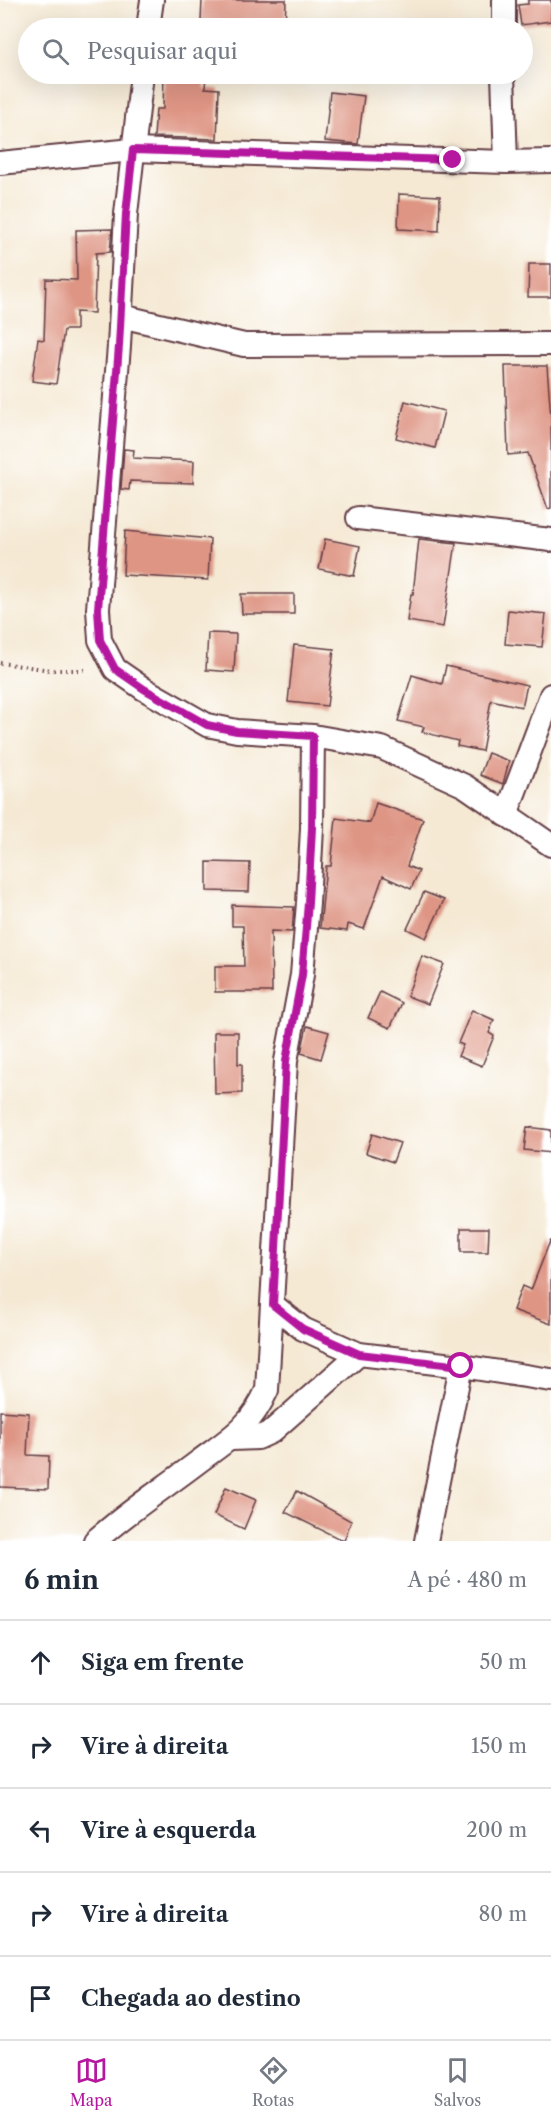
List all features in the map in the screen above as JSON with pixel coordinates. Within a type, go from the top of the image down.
[{"type":"street","points":[[149,18],[152,0]]},
{"type":"street","points":[[504,0],[504,18]]},
{"type":"street","points":[[141,84],[126,214],[121,316],[98,609],[100,640],[115,669],[144,689],[207,725],[237,731],[313,736],[382,748],[465,786],[551,844]]},
{"type":"street","points":[[503,84],[506,162]]},
{"type":"street","points":[[0,163],[133,150],[551,162]]},
{"type":"street","points":[[121,316],[244,345],[551,344]]},
{"type":"street","points":[[358,518],[551,540]]},
{"type":"street","points":[[506,815],[551,695]]},
{"type":"street","points":[[95,1541],[211,1452],[232,1439],[260,1406],[267,1389],[286,1061],[302,975],[308,903],[313,736]]},
{"type":"street","points":[[273,1305],[303,1329],[359,1354],[551,1380]]},
{"type":"street","points":[[232,1439],[258,1438],[271,1432],[359,1354]]},
{"type":"street","points":[[426,1541],[461,1366]]},
{"type":"path","points":[[0,663],[51,670],[115,669]]},
{"type":"building","points":[[202,0],[286,0],[285,18],[201,18]]},
{"type":"building","points":[[528,0],[551,0],[551,21],[533,23],[533,18],[520,18],[518,5],[528,4]]},
{"type":"building","points":[[164,84],[205,84],[205,88],[219,89],[217,139],[154,137],[156,109],[163,109]]},
{"type":"building","points":[[330,92],[364,96],[358,144],[325,141]]},
{"type":"building","points":[[399,194],[440,196],[439,231],[398,229]]},
{"type":"building","points":[[112,229],[110,252],[96,253],[94,313],[76,312],[76,330],[64,330],[56,384],[32,381],[38,339],[44,340],[46,279],[77,280],[76,230]]},
{"type":"building","points":[[529,264],[551,264],[551,297],[528,297]]},
{"type":"building","points":[[505,366],[547,366],[551,418],[551,508],[548,509],[528,453],[508,455]]},
{"type":"building","points":[[405,401],[444,411],[435,448],[396,438]]},
{"type":"building","points":[[124,449],[134,450],[133,458],[194,461],[193,483],[130,481],[129,490],[121,489]]},
{"type":"building","points":[[125,531],[210,539],[208,580],[123,575]]},
{"type":"building","points":[[325,539],[360,546],[354,576],[319,569]]},
{"type":"building","points":[[419,539],[456,543],[443,627],[407,621],[411,594],[413,594]]},
{"type":"building","points":[[241,594],[294,594],[294,614],[242,614]]},
{"type":"building","points":[[508,610],[546,614],[542,647],[505,644]]},
{"type":"building","points":[[208,633],[236,634],[234,672],[206,670]]},
{"type":"building","points":[[294,645],[334,649],[327,706],[288,702]]},
{"type":"building","points":[[446,666],[527,685],[522,707],[491,700],[482,751],[457,746],[458,741],[422,732],[424,727],[398,721],[412,675],[442,684]]},
{"type":"building","points":[[488,753],[509,761],[503,784],[480,775]]},
{"type":"building","points":[[376,803],[423,819],[407,866],[419,871],[411,889],[383,876],[364,929],[348,924],[347,931],[320,928],[326,866],[331,866],[336,818],[370,823]]},
{"type":"building","points":[[207,862],[250,863],[249,892],[207,891]]},
{"type":"building","points":[[424,892],[444,900],[426,938],[407,929]]},
{"type":"building","points":[[232,905],[294,907],[292,932],[271,931],[272,992],[215,992],[215,966],[244,966],[243,926],[232,926]]},
{"type":"building","points":[[422,956],[444,964],[428,1004],[407,996]]},
{"type":"building","points":[[380,992],[402,1003],[390,1028],[368,1018]]},
{"type":"building","points":[[472,1010],[494,1020],[489,1033],[494,1036],[482,1066],[458,1056],[463,1045],[458,1043]]},
{"type":"building","points":[[307,1026],[329,1032],[321,1059],[301,1053]]},
{"type":"building","points":[[214,1032],[238,1032],[238,1064],[242,1064],[242,1093],[215,1094]]},
{"type":"building","points":[[527,1127],[551,1130],[551,1153],[524,1150]]},
{"type":"building","points":[[372,1134],[400,1143],[393,1162],[366,1153]]},
{"type":"building","points":[[461,1228],[489,1228],[488,1252],[461,1252]]},
{"type":"building","points":[[550,1241],[551,1324],[513,1310],[522,1286],[531,1290]]},
{"type":"building","points":[[0,1411],[29,1413],[27,1455],[49,1456],[48,1489],[0,1487]]},
{"type":"building","points":[[226,1487],[256,1500],[244,1529],[214,1515]]},
{"type":"building","points":[[297,1491],[351,1521],[344,1541],[285,1512]]},
{"type":"route","points":[[453,160],[133,150],[126,214],[119,346],[98,609],[100,640],[115,669],[144,689],[207,725],[237,731],[313,736],[308,903],[302,975],[286,1061],[273,1305],[303,1329],[359,1354],[461,1366]]}]
